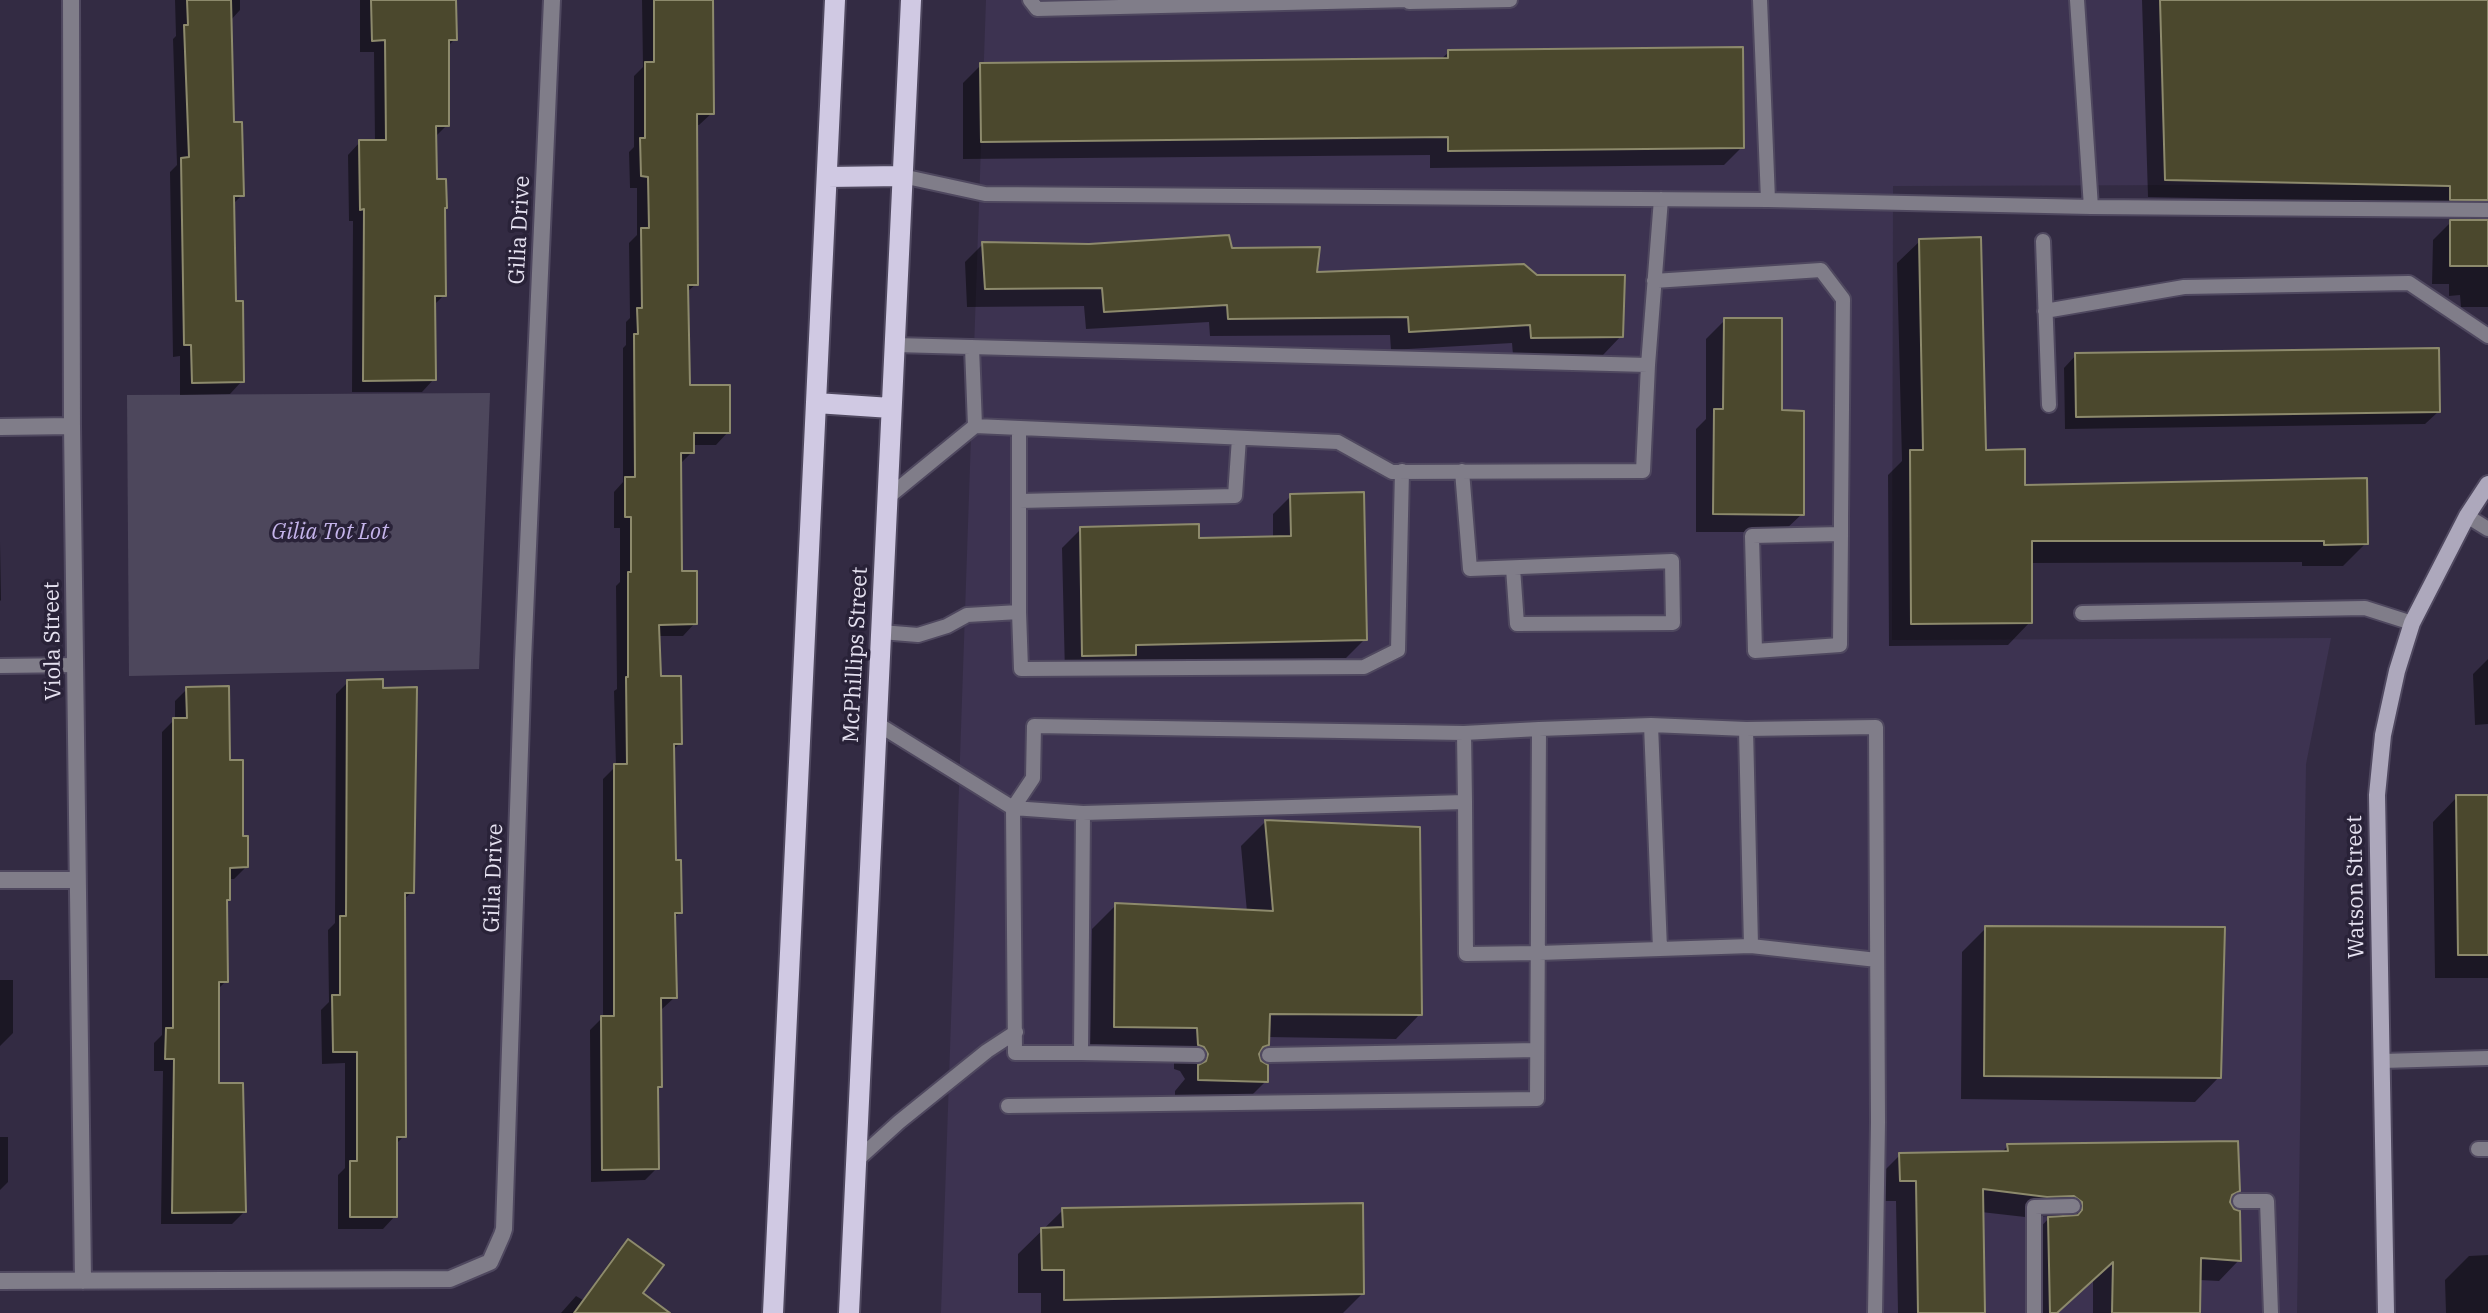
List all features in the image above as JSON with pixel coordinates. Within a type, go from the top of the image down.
[{"type":"main road","points":[[773,1313],[835,0]]},
{"type":"main road","name":"McPhillips Street","points":[[849,1313],[911,0]]},
{"type":"main road","points":[[827,177],[902,176]]},
{"type":"main road","points":[[816,403],[891,408]]},
{"type":"street","name":"Viola Street","points":[[71,0],[72,426],[83,1281]]},
{"type":"street","name":"Gilia Drive","points":[[0,1281],[450,1279],[490,1262],[504,1229],[523,660],[552,0]]},
{"type":"street","points":[[0,427],[72,426]]},
{"type":"street","name":"Watson Street","points":[[2386,1313],[2377,795],[2383,735],[2397,671],[2412,623],[2467,516],[2488,484]]},
{"type":"street","points":[[0,880],[77,880]]},
{"type":"lane","points":[[1030,0],[1037,9],[1233,2],[1510,0]]},
{"type":"lane","points":[[1760,0],[1768,200]]},
{"type":"lane","points":[[2077,0],[2091,207]]},
{"type":"lane","points":[[902,176],[985,194],[2488,210]]},
{"type":"lane","points":[[887,498],[975,426],[1338,442],[1392,472],[1643,471],[1661,199]]},
{"type":"lane","points":[[2043,241],[2049,405]]},
{"type":"lane","points":[[1654,281],[1821,270],[1843,299],[1841,534],[1840,645],[1755,651],[1752,536],[1841,534]]},
{"type":"lane","points":[[2045,311],[2184,287],[2409,283],[2488,336]]},
{"type":"lane","points":[[895,345],[1648,365]]},
{"type":"lane","points":[[972,347],[975,426]]},
{"type":"lane","points":[[1019,428],[1021,669],[1364,667],[1398,650],[1402,471]]},
{"type":"lane","points":[[1019,501],[1235,496],[1239,438]]},
{"type":"lane","points":[[1462,471],[1470,569],[1672,561],[1673,623],[1517,624],[1513,568]]},
{"type":"lane","points":[[2467,516],[2488,529]]},
{"type":"lane","points":[[2082,613],[2365,608],[2412,623]]},
{"type":"lane","points":[[881,632],[918,635],[947,626],[967,615],[1019,612]]},
{"type":"lane","points":[[0,666],[76,665]]},
{"type":"lane","points":[[876,723],[1013,808],[1083,813],[1465,802]]},
{"type":"lane","points":[[1651,725],[1660,949]]},
{"type":"lane","points":[[1198,1055],[1015,1053],[1013,808],[1033,778],[1034,726],[1464,733],[1651,725],[1746,729],[1876,727],[1875,1313]]},
{"type":"lane","points":[[1008,1106],[1537,1099],[1539,729]]},
{"type":"lane","points":[[1746,729],[1751,946]]},
{"type":"lane","points":[[1464,733],[1466,954],[1751,946],[1877,960]]},
{"type":"lane","points":[[1081,1053],[1083,813]]},
{"type":"lane","points":[[856,1161],[910,1113],[987,1051],[1016,1032]]},
{"type":"lane","points":[[1269,1055],[1537,1050]]},
{"type":"lane","points":[[2382,1061],[2488,1058]]},
{"type":"lane","points":[[2240,1201],[2267,1201],[2271,1313]]},
{"type":"lane","points":[[2034,1313],[2034,1207],[2073,1206]]},
{"type":"shaded area","points":[[986,0],[2488,0],[2488,184],[1893,186],[1892,640],[2331,638],[2306,764],[2297,1313],[941,1313]]},
{"type":"green space","name":"Gilia Tot Lot","points":[[490,393],[479,669],[129,676],[127,395]]},
{"type":"building","points":[[187,0],[231,0],[234,122],[242,122],[244,196],[234,196],[236,301],[243,301],[244,382],[192,383],[191,345],[184,345],[181,158],[189,157],[184,25],[188,25]]},
{"type":"building","points":[[371,0],[456,0],[457,40],[449,40],[449,126],[436,126],[437,179],[446,179],[447,208],[446,296],[435,296],[436,380],[363,381],[364,209],[360,210],[359,140],[386,140],[385,40],[372,41]]},
{"type":"building","points":[[654,0],[713,0],[714,114],[697,114],[698,285],[688,285],[690,385],[730,385],[730,433],[694,433],[694,453],[681,453],[682,571],[697,571],[697,624],[659,625],[661,676],[681,676],[682,744],[674,744],[676,860],[681,860],[682,913],[675,913],[677,998],[661,998],[659,1169],[602,1170],[601,1016],[614,1016],[614,764],[627,764],[626,677],[631,517],[625,517],[625,477],[635,477],[634,334],[638,334],[637,308],[642,308],[641,228],[649,228],[648,177],[641,176],[640,138],[645,138],[645,62],[654,62]]},
{"type":"building","points":[[2160,0],[2488,0],[2488,200],[2450,200],[2450,186],[2165,180]]},
{"type":"building","points":[[1743,47],[1744,148],[1448,151],[1448,137],[981,142],[980,63],[1448,58],[1448,50]]},
{"type":"building","points":[[2450,220],[2488,220],[2488,266],[2450,266]]},
{"type":"building","points":[[1229,235],[1232,248],[1320,247],[1317,272],[1524,264],[1537,275],[1625,275],[1623,337],[1531,338],[1530,325],[1409,332],[1408,317],[1228,319],[1227,305],[1104,312],[1102,288],[985,289],[982,242],[1089,244]]},
{"type":"building","points":[[1981,237],[1986,450],[2025,449],[2025,485],[2367,478],[2368,544],[2324,545],[2324,541],[2032,541],[2032,623],[1911,624],[1910,450],[1923,450],[1919,239]]},
{"type":"building","points":[[1724,318],[1782,318],[1782,410],[1804,411],[1804,515],[1713,514],[1714,409],[1723,409]]},
{"type":"building","points":[[2439,348],[2440,412],[2076,417],[2075,353]]},
{"type":"building","points":[[1364,492],[1367,640],[1136,645],[1136,655],[1082,656],[1080,527],[1199,524],[1199,538],[1291,536],[1290,494]]},
{"type":"building","points":[[383,679],[383,688],[417,687],[414,893],[405,893],[406,1137],[397,1137],[397,1217],[350,1217],[350,1161],[357,1161],[357,1052],[333,1052],[332,995],[340,995],[340,916],[346,916],[347,680]]},
{"type":"building","points":[[229,686],[230,760],[243,760],[243,836],[248,836],[248,867],[230,868],[230,900],[227,900],[228,982],[219,982],[219,1083],[243,1083],[246,1212],[172,1213],[174,1059],[165,1059],[166,1028],[173,1028],[173,718],[187,718],[186,687]]},
{"type":"building","points":[[2456,795],[2488,795],[2488,955],[2458,955]]},
{"type":"building","points":[[1265,820],[1420,827],[1422,1015],[1270,1014],[1269,1045],[1263,1047],[1259,1054],[1261,1061],[1268,1065],[1268,1082],[1198,1080],[1198,1065],[1206,1061],[1208,1054],[1204,1047],[1198,1045],[1197,1028],[1114,1027],[1115,903],[1273,911]]},
{"type":"building","points":[[1985,926],[2225,927],[2221,1078],[1984,1076]]},
{"type":"building","points":[[2238,1141],[2240,1191],[2232,1195],[2230,1202],[2234,1209],[2240,1211],[2241,1261],[2201,1258],[2200,1313],[2112,1313],[2113,1262],[2057,1313],[2050,1313],[2048,1217],[2078,1215],[2082,1202],[2074,1196],[2047,1197],[1983,1189],[1985,1313],[1918,1313],[1916,1181],[1900,1181],[1899,1153],[2008,1151],[2007,1144]]},
{"type":"building","points":[[1363,1203],[1364,1294],[1064,1300],[1064,1270],[1042,1270],[1041,1228],[1063,1227],[1062,1208]]},
{"type":"building","points":[[628,1239],[664,1265],[643,1293],[670,1313],[574,1313]]}]
